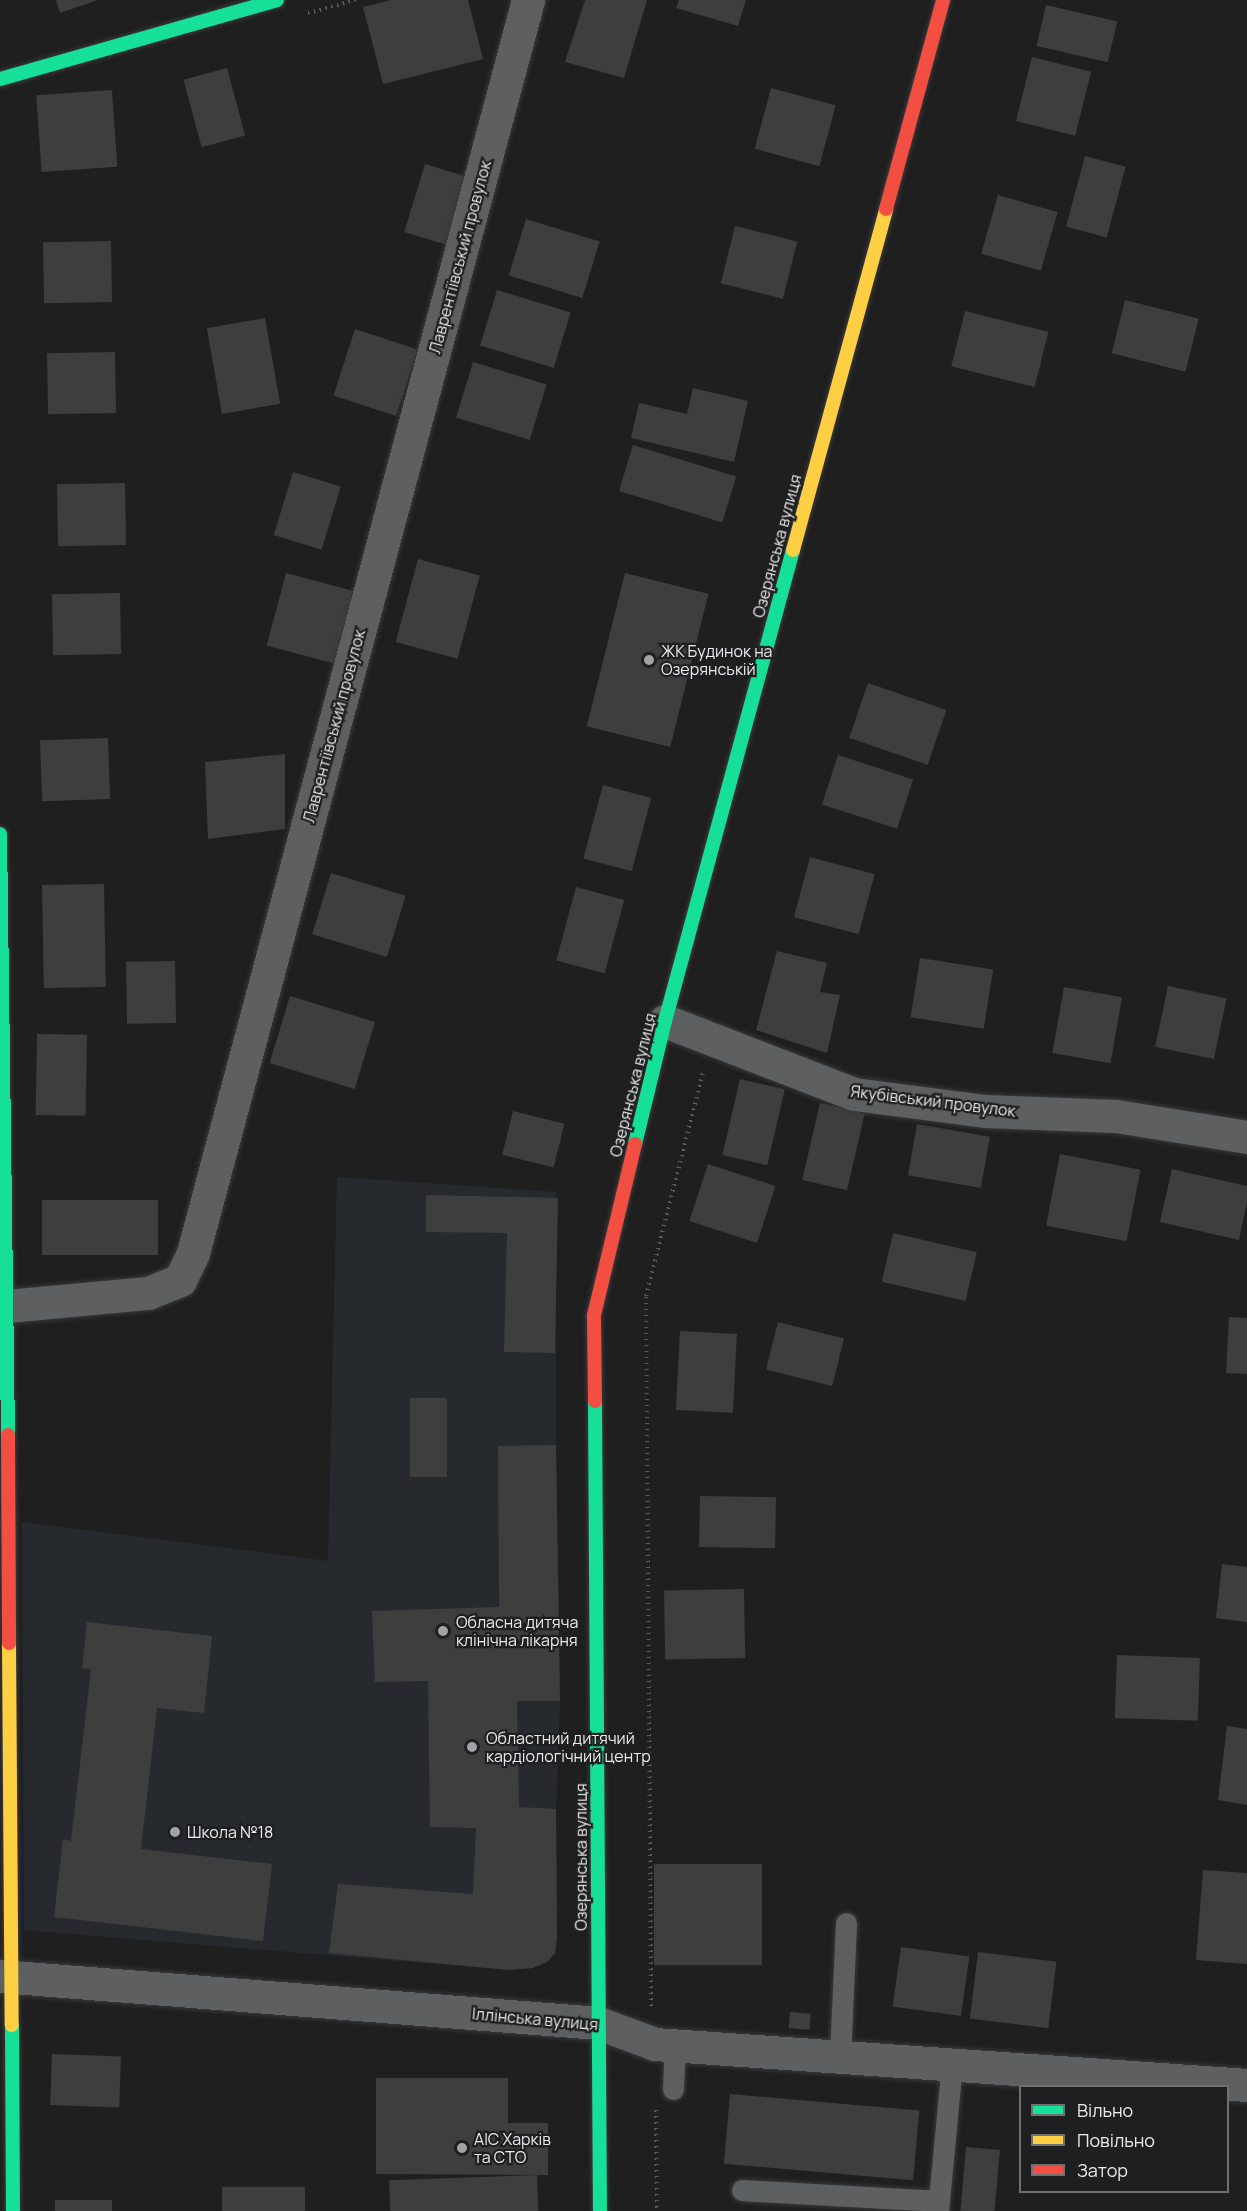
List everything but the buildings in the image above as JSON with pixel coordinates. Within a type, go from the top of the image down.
[{"type":"main road","points":[[0,79],[278,0]]},
{"type":"main road","name":"Озерянська вулиця","points":[[600,2211],[594,1315],[665,1021],[943,0]]},
{"type":"main road","points":[[0,834],[7,1306],[5,1976],[13,2211]]},
{"type":"street","name":"Лаврентіївський провулок","points":[[7,1306],[148,1293],[180,1280],[193,1253],[528,0]]},
{"type":"street","name":"Якубівський провулок","points":[[665,1021],[854,1094],[985,1111],[1116,1116],[1247,1137]]},
{"type":"street","name":"Іллінська вулиця","points":[[5,1976],[598,2023],[655,2044],[1247,2085]]},
{"type":"lane","points":[[840,2056],[846,1923]]},
{"type":"lane","points":[[673,2089],[675,2044]]},
{"type":"lane","points":[[742,2190],[938,2206],[952,2064]]},
{"type":"path","points":[[650,1987],[646,1296],[712,1040]]},
{"type":"shaded area","points":[[337,1177],[556,1192],[556,1445],[560,1701],[556,1809],[557,1937],[555,1953],[547,1962],[533,1968],[509,1970],[24,1930],[22,1522],[328,1561]]},
{"type":"traffic: fast","points":[[0,79],[277,0]]},
{"type":"traffic: fast","points":[[635,1144],[665,1021],[793,550]]},
{"type":"traffic: fast","points":[[0,834],[8,1435]]},
{"type":"traffic: fast","points":[[595,1401],[600,2211]]},
{"type":"traffic: fast","points":[[12,2025],[13,2211]]},
{"type":"traffic: slow","points":[[793,550],[886,209]]},
{"type":"traffic: slow","points":[[9,1643],[12,2025]]},
{"type":"traffic: jam","points":[[886,209],[943,0]]},
{"type":"traffic: jam","points":[[595,1401],[594,1315],[635,1144]]},
{"type":"traffic: jam","points":[[8,1435],[9,1643]]},
{"type":"place","name":"ЖК Будинок на Озерянській","points":[[649,660]]},
{"type":"place","name":"Обласна дитяча клінічна лікарня","points":[[443,1631]]},
{"type":"place","name":"Областний дитячий кардіологічний центр","points":[[472,1747]]},
{"type":"place","name":"Школа №18","points":[[175,1832]]},
{"type":"place","name":"АІС Харків та СТО","points":[[462,2148]]}]
